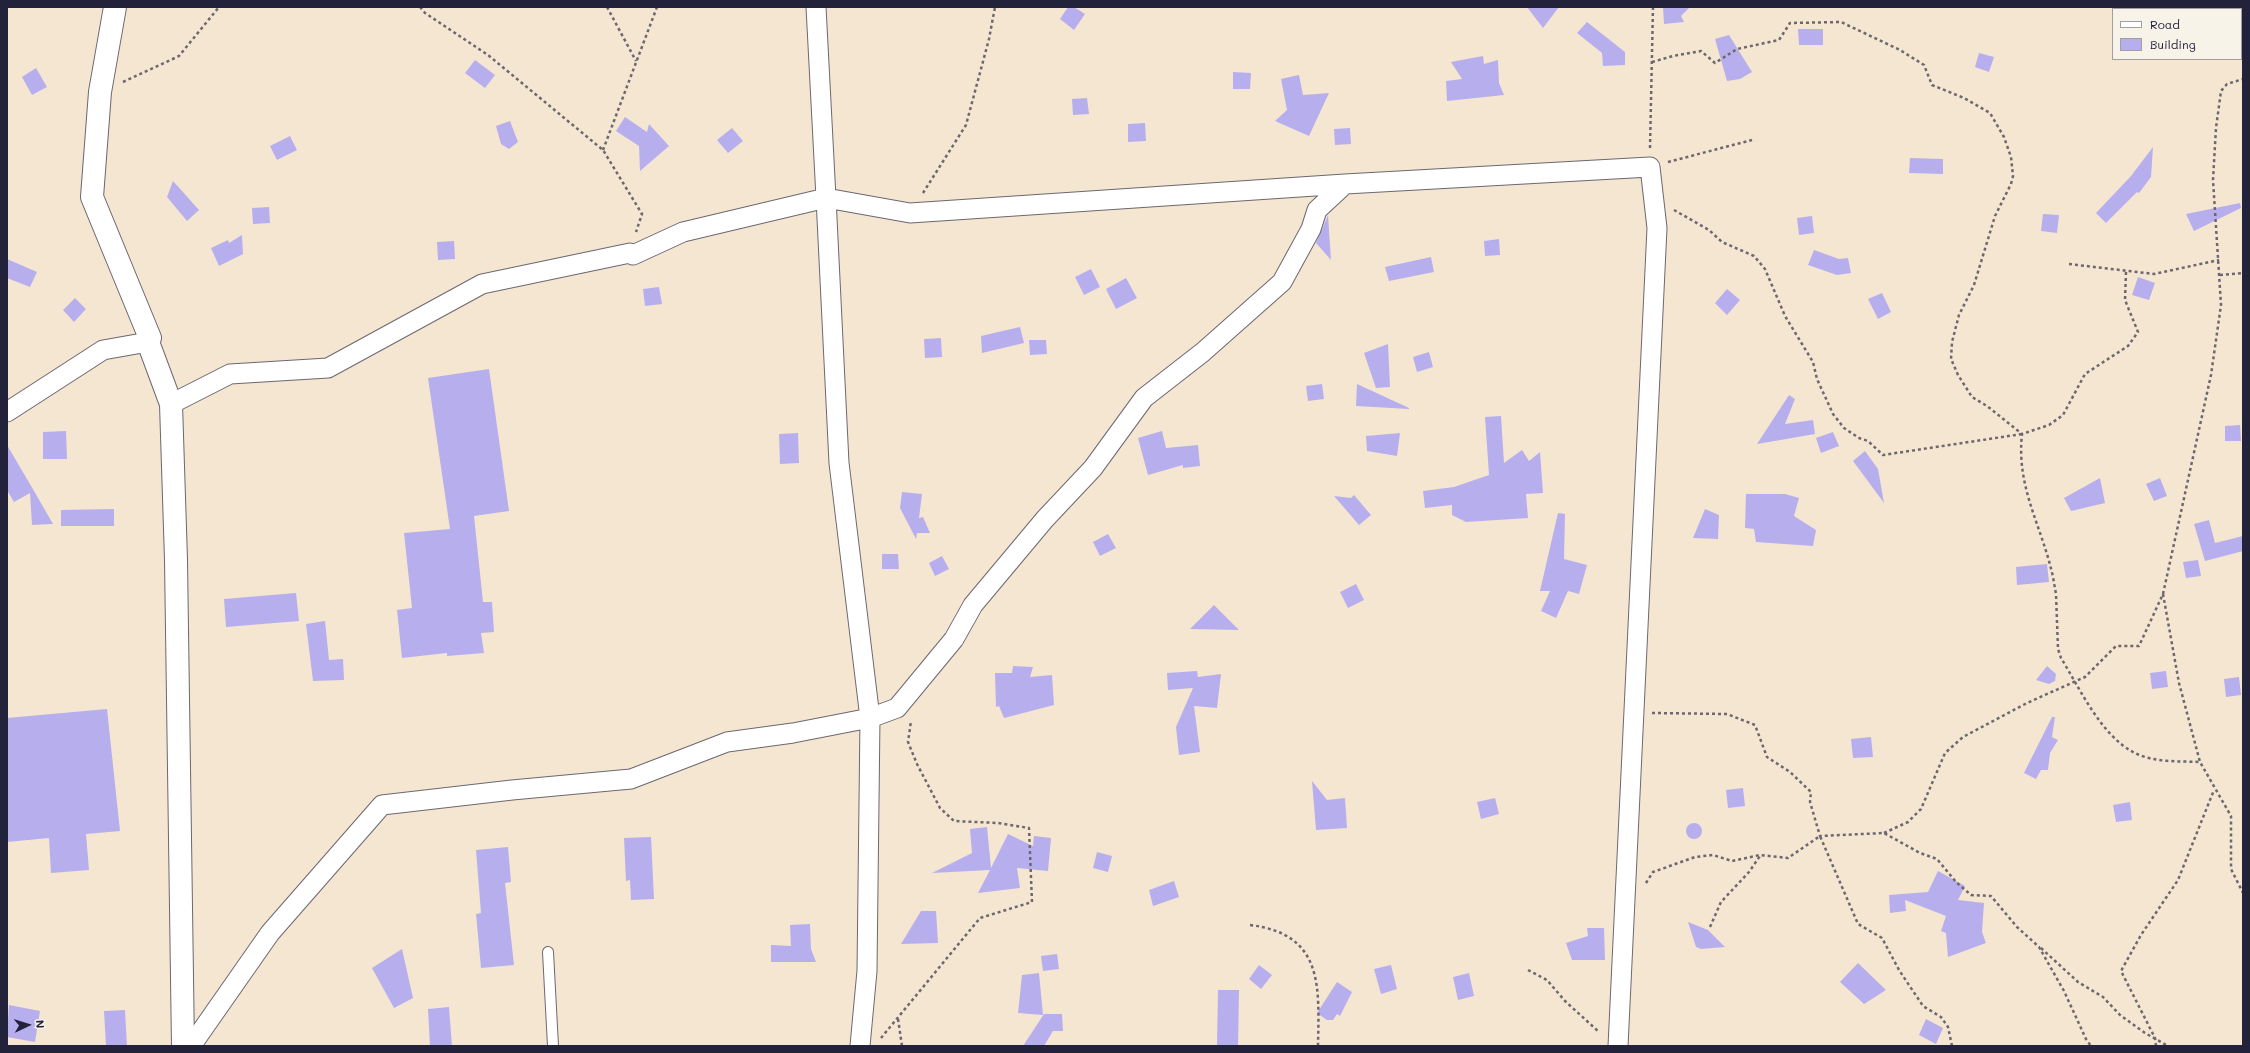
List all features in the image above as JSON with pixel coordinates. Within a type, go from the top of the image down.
[{"type":"street","points":[[115,7],[100,92],[92,197],[150,338],[148,342],[171,404],[176,560],[183,1046]]},
{"type":"street","points":[[816,7],[839,463],[870,718],[867,970],[860,1046]]},
{"type":"street","points":[[171,404],[230,374],[328,368],[482,284],[630,253],[633,255],[683,232],[826,198],[910,213],[1345,184],[1650,167],[1652,198],[1657,228],[1626,864],[1610,1042]]},
{"type":"street","points":[[191,1046],[270,934],[382,805],[512,790],[631,779],[727,742],[793,734],[870,718],[897,708],[954,639],[973,605],[1045,519],[1094,468],[1144,398],[1203,352],[1282,282],[1311,229],[1316,210],[1345,184]]},
{"type":"street","points":[[7,412],[103,350],[148,342]]},
{"type":"lane","points":[[548,952],[553,1046]]},
{"type":"path","points":[[100,92],[179,56],[219,7]]},
{"type":"path","points":[[420,7],[425,12],[488,55],[603,150],[642,214],[630,253]]},
{"type":"path","points":[[607,7],[636,62]]},
{"type":"path","points":[[603,150],[657,7]]},
{"type":"path","points":[[910,213],[966,125],[989,39],[995,7]]},
{"type":"path","points":[[1653,7],[1650,167],[1752,140]]},
{"type":"path","points":[[1652,62],[1673,56],[1701,51],[1714,62],[1738,49],[1778,40],[1790,23],[1841,22],[1900,50],[1924,65],[1932,85],[1964,98],[1990,112],[2011,157],[2013,176],[2008,193],[1994,216],[1974,285],[1959,314],[1952,342],[1951,359],[1958,375],[1972,397],[1988,406],[2022,434]]},
{"type":"path","points":[[1626,864],[1645,885],[1653,872],[1695,857],[1713,855],[1732,861],[1760,855],[1788,858],[1820,836],[1884,833],[1908,822],[1921,809],[1945,753],[1963,737],[2027,703],[2085,677],[2116,646],[2139,646],[2163,594],[2211,375],[2221,305],[2213,180],[2218,109],[2221,91],[2227,84],[2243,80]]},
{"type":"path","points":[[1652,198],[1710,230],[1722,242],[1754,256],[1765,269],[1783,311],[1813,362],[1817,379],[1833,414],[1844,428],[1859,438],[1868,441],[1883,455],[2022,434],[2040,429],[2056,421],[2063,415],[2085,374],[2128,346],[2134,340],[2138,332],[2125,300],[2126,272]]},
{"type":"path","points":[[2069,264],[2126,272],[2154,274],[2219,260]]},
{"type":"path","points":[[2220,275],[2243,273]]},
{"type":"path","points":[[2022,434],[2020,456],[2023,478],[2037,528],[2051,567],[2056,594],[2058,649],[2076,682],[2107,732],[2134,753],[2164,760],[2200,762]]},
{"type":"path","points":[[2163,594],[2179,684],[2200,762],[2214,790],[2225,804],[2231,816],[2231,869],[2243,893]]},
{"type":"path","points":[[879,1040],[898,1019],[980,918],[1032,902],[1029,828],[998,823],[954,821],[940,808],[908,742],[911,725],[906,697]]},
{"type":"path","points":[[1633,713],[1727,714],[1755,725],[1767,757],[1790,772],[1811,792],[1810,802],[1820,836],[1858,924],[1882,938],[1899,970],[1923,1006],[1941,1017],[1948,1027],[1952,1046]]},
{"type":"path","points":[[2156,1046],[2155,1038],[2121,971],[2142,934],[2178,880],[2214,790]]},
{"type":"path","points":[[1884,833],[1920,853],[1937,859],[1956,882],[1972,895],[1991,896],[2017,926],[2078,982],[2103,997],[2120,1015],[2168,1046]]},
{"type":"path","points":[[1710,927],[1721,902],[1749,872],[1760,855]]},
{"type":"path","points":[[1250,925],[1271,928],[1298,942],[1314,969],[1320,1005],[1318,1046]]},
{"type":"path","points":[[2039,947],[2064,991],[2086,1039],[2091,1046]]},
{"type":"path","points":[[1528,970],[1548,980],[1565,1002],[1582,1015],[1610,1042]]},
{"type":"path","points":[[898,1019],[902,1046]]},
{"type":"building","points":[[1068,7],[1074,7],[1085,14],[1074,30],[1060,19]]},
{"type":"building","points":[[1527,7],[1559,7],[1543,28]]},
{"type":"building","points":[[1663,7],[1690,7],[1681,16],[1684,22],[1664,24]]},
{"type":"building","points":[[1587,22],[1625,52],[1625,65],[1603,66],[1602,53],[1577,33]]},
{"type":"building","points":[[1798,29],[1823,29],[1823,45],[1799,45]]},
{"type":"building","points":[[1729,35],[1752,72],[1740,79],[1727,81],[1715,39]]},
{"type":"building","points":[[1979,53],[1994,57],[1989,72],[1975,67]]},
{"type":"building","points":[[1483,56],[1484,64],[1498,60],[1499,83],[1504,95],[1447,101],[1446,81],[1462,79],[1451,62]]},
{"type":"building","points":[[475,60],[495,75],[485,88],[465,73]]},
{"type":"building","points":[[36,68],[47,87],[32,95],[22,77]]},
{"type":"building","points":[[1233,72],[1251,73],[1250,89],[1233,89]]},
{"type":"building","points":[[1299,75],[1303,95],[1329,93],[1309,136],[1275,121],[1287,110],[1281,79]]},
{"type":"building","points":[[1087,98],[1089,114],[1073,115],[1072,99]]},
{"type":"building","points":[[625,117],[647,132],[649,124],[669,146],[640,171],[639,146],[616,131]]},
{"type":"building","points":[[510,121],[518,142],[509,149],[501,144],[496,126]]},
{"type":"building","points":[[1145,123],[1146,141],[1128,142],[1128,124]]},
{"type":"building","points":[[732,128],[743,141],[728,153],[717,140]]},
{"type":"building","points":[[1350,128],[1351,144],[1335,145],[1334,129]]},
{"type":"building","points":[[290,136],[297,150],[277,160],[270,146]]},
{"type":"building","points":[[2153,147],[2151,177],[2139,193],[2137,192],[2106,223],[2096,213],[2131,176]]},
{"type":"building","points":[[1910,158],[1943,159],[1943,174],[1909,173]]},
{"type":"building","points":[[173,181],[199,210],[187,221],[167,197]]},
{"type":"building","points":[[2240,203],[2241,208],[2194,231],[2186,214]]},
{"type":"building","points":[[269,207],[270,223],[253,224],[252,208]]},
{"type":"building","points":[[2043,214],[2059,215],[2057,233],[2041,231]]},
{"type":"building","points":[[1328,215],[1331,260],[1316,243]]},
{"type":"building","points":[[1812,216],[1814,233],[1799,235],[1797,218]]},
{"type":"building","points":[[242,235],[243,254],[219,266],[211,248],[228,240],[229,243]]},
{"type":"building","points":[[1499,239],[1500,255],[1485,256],[1484,241]]},
{"type":"building","points":[[454,241],[455,259],[438,260],[437,242]]},
{"type":"building","points":[[1814,250],[1839,259],[1848,258],[1851,273],[1837,275],[1808,265]]},
{"type":"building","points":[[1431,257],[1434,272],[1389,281],[1385,267]]},
{"type":"building","points":[[7,259],[37,272],[30,287],[7,278]]},
{"type":"building","points":[[1091,269],[1100,287],[1084,295],[1075,277]]},
{"type":"building","points":[[2138,277],[2155,283],[2149,300],[2132,295]]},
{"type":"building","points":[[1126,278],[1137,298],[1116,309],[1106,289]]},
{"type":"building","points":[[659,287],[662,304],[645,306],[643,289]]},
{"type":"building","points":[[1727,289],[1740,300],[1727,315],[1715,303]]},
{"type":"building","points":[[1882,293],[1891,312],[1878,319],[1868,299]]},
{"type":"building","points":[[75,298],[86,309],[74,322],[63,310]]},
{"type":"building","points":[[1020,327],[1024,343],[982,353],[981,336]]},
{"type":"building","points":[[941,338],[942,357],[925,358],[924,339]]},
{"type":"building","points":[[1029,340],[1046,340],[1047,354],[1030,355]]},
{"type":"building","points":[[1388,344],[1390,387],[1376,388],[1364,353]]},
{"type":"building","points":[[1429,352],[1433,367],[1417,372],[1413,357]]},
{"type":"building","points":[[489,369],[509,511],[474,516],[483,602],[492,602],[494,632],[481,633],[484,653],[447,656],[447,653],[402,658],[397,610],[412,608],[404,533],[450,529],[428,378]]},
{"type":"building","points":[[1322,384],[1324,399],[1308,401],[1306,386]]},
{"type":"building","points":[[1357,384],[1409,408],[1409,409],[1356,406]]},
{"type":"building","points":[[1789,395],[1795,399],[1785,424],[1813,420],[1815,434],[1757,444]]},
{"type":"building","points":[[1501,416],[1504,463],[1522,450],[1529,461],[1540,452],[1543,493],[1526,494],[1528,518],[1466,522],[1452,515],[1452,505],[1425,508],[1423,491],[1454,487],[1489,475],[1485,417]]},
{"type":"building","points":[[2240,425],[2241,441],[2225,441],[2225,426]]},
{"type":"building","points":[[66,431],[67,459],[43,459],[43,432]]},
{"type":"building","points":[[1162,431],[1166,448],[1198,445],[1200,466],[1183,468],[1183,465],[1148,475],[1138,438]]},
{"type":"building","points":[[1833,432],[1839,446],[1821,453],[1816,438]]},
{"type":"building","points":[[798,433],[799,463],[780,464],[779,434]]},
{"type":"building","points":[[1400,433],[1397,456],[1367,451],[1366,436]]},
{"type":"building","points":[[7,445],[53,524],[32,525],[30,493],[14,502],[7,490]]},
{"type":"building","points":[[1865,451],[1878,469],[1884,503],[1853,461]]},
{"type":"building","points":[[2100,478],[2105,503],[2071,511],[2064,498]]},
{"type":"building","points":[[2160,478],[2167,496],[2154,501],[2146,484]]},
{"type":"building","points":[[902,492],[922,494],[919,518],[923,517],[930,533],[917,533],[916,539],[900,508]]},
{"type":"building","points":[[1746,494],[1785,494],[1799,498],[1794,516],[1816,530],[1813,546],[1756,542],[1754,529],[1745,528]]},
{"type":"building","points":[[1354,495],[1371,515],[1359,525],[1334,496],[1351,498]]},
{"type":"building","points":[[114,509],[114,526],[61,526],[61,510]]},
{"type":"building","points":[[1705,509],[1719,515],[1718,539],[1693,538]]},
{"type":"building","points":[[1558,513],[1565,514],[1564,559],[1587,565],[1579,594],[1568,591],[1556,618],[1541,611],[1550,591],[1540,591]]},
{"type":"building","points":[[2209,520],[2215,543],[2243,536],[2243,551],[2205,561],[2194,524]]},
{"type":"building","points":[[1108,534],[1116,548],[1100,556],[1093,542]]},
{"type":"building","points":[[882,554],[898,554],[899,569],[882,569]]},
{"type":"building","points":[[942,556],[949,569],[935,576],[929,563]]},
{"type":"building","points":[[2198,560],[2201,576],[2186,578],[2183,562]]},
{"type":"building","points":[[2047,564],[2049,582],[2017,585],[2016,567]]},
{"type":"building","points":[[1356,584],[1364,600],[1348,608],[1340,592]]},
{"type":"building","points":[[296,593],[299,621],[226,627],[224,599]]},
{"type":"building","points":[[1214,605],[1239,630],[1190,629]]},
{"type":"building","points":[[325,621],[329,660],[343,659],[344,680],[313,681],[306,624]]},
{"type":"building","points":[[1013,666],[1033,667],[1030,677],[1052,675],[1054,705],[1004,718],[999,706],[996,707],[995,673],[1012,673]]},
{"type":"building","points":[[2047,666],[2056,674],[2055,681],[2049,684],[2036,680]]},
{"type":"building","points":[[1197,671],[1198,677],[1221,674],[1217,708],[1194,706],[1200,752],[1179,755],[1176,727],[1193,688],[1168,690],[1167,673]]},
{"type":"building","points":[[2166,671],[2168,687],[2152,689],[2150,673]]},
{"type":"building","points":[[2239,677],[2241,695],[2226,697],[2224,679]]},
{"type":"building","points":[[107,709],[120,831],[86,834],[89,870],[51,873],[49,838],[7,842],[7,718]]},
{"type":"building","points":[[2052,717],[2055,717],[2052,737],[2058,740],[2050,753],[2048,770],[2041,770],[2036,779],[2024,773]]},
{"type":"building","points":[[1871,737],[1873,757],[1853,758],[1851,739]]},
{"type":"building","points":[[1312,781],[1327,800],[1345,798],[1347,828],[1316,830]]},
{"type":"building","points":[[1743,788],[1745,806],[1728,808],[1726,790]]},
{"type":"building","points":[[1495,798],[1499,814],[1481,819],[1477,802]]},
{"type":"building","points":[[2130,802],[2132,820],[2116,822],[2113,805]]},
{"type":"building","points":[[1691,823],[1697,823],[1702,828],[1700,837],[1697,839],[1691,839],[1686,834],[1686,828]]},
{"type":"building","points":[[987,827],[991,868],[1008,834],[1033,846],[1034,836],[1051,838],[1048,871],[1017,868],[1020,888],[978,893],[990,870],[932,873],[972,853],[970,829]]},
{"type":"building","points":[[651,837],[654,899],[631,900],[630,880],[626,881],[624,838]]},
{"type":"building","points":[[508,847],[511,882],[505,883],[514,965],[481,968],[476,914],[481,913],[476,850]]},
{"type":"building","points":[[1097,852],[1112,856],[1108,872],[1093,868]]},
{"type":"building","points":[[1938,871],[1965,886],[1958,900],[1984,903],[1982,932],[1986,943],[1948,957],[1946,933],[1941,931],[1946,916],[1905,900],[1906,911],[1890,913],[1889,895],[1928,892]]},
{"type":"building","points":[[1174,881],[1179,897],[1153,906],[1149,890]]},
{"type":"building","points":[[921,911],[936,911],[938,943],[901,944]]},
{"type":"building","points":[[1688,922],[1708,930],[1725,947],[1701,949],[1696,947]]},
{"type":"building","points":[[810,924],[811,949],[816,962],[771,962],[771,945],[791,946],[790,925]]},
{"type":"building","points":[[1587,928],[1604,928],[1605,960],[1572,960],[1566,943],[1588,936]]},
{"type":"building","points":[[402,949],[413,998],[394,1008],[372,968]]},
{"type":"building","points":[[1057,954],[1059,969],[1043,971],[1041,956]]},
{"type":"building","points":[[1858,963],[1886,990],[1864,1004],[1840,982]]},
{"type":"building","points":[[1259,965],[1272,975],[1261,989],[1249,979]]},
{"type":"building","points":[[1391,965],[1397,989],[1381,994],[1374,969]]},
{"type":"building","points":[[1039,973],[1043,1015],[1018,1013],[1022,975]]},
{"type":"building","points":[[1469,973],[1474,996],[1458,1000],[1453,977]]},
{"type":"building","points":[[1337,982],[1352,992],[1340,1016],[1337,1014],[1333,1020],[1327,1020],[1317,1013]]},
{"type":"building","points":[[1218,990],[1239,990],[1238,1046],[1217,1046]]},
{"type":"building","points":[[9,1005],[40,1011],[35,1042],[7,1037]]},
{"type":"building","points":[[449,1007],[452,1046],[430,1046],[428,1009]]},
{"type":"building","points":[[125,1010],[127,1046],[106,1046],[104,1011]]},
{"type":"building","points":[[1044,1014],[1062,1014],[1063,1031],[1053,1031],[1044,1046],[1023,1046]]},
{"type":"building","points":[[1926,1019],[1943,1028],[1936,1044],[1919,1035]]}]
